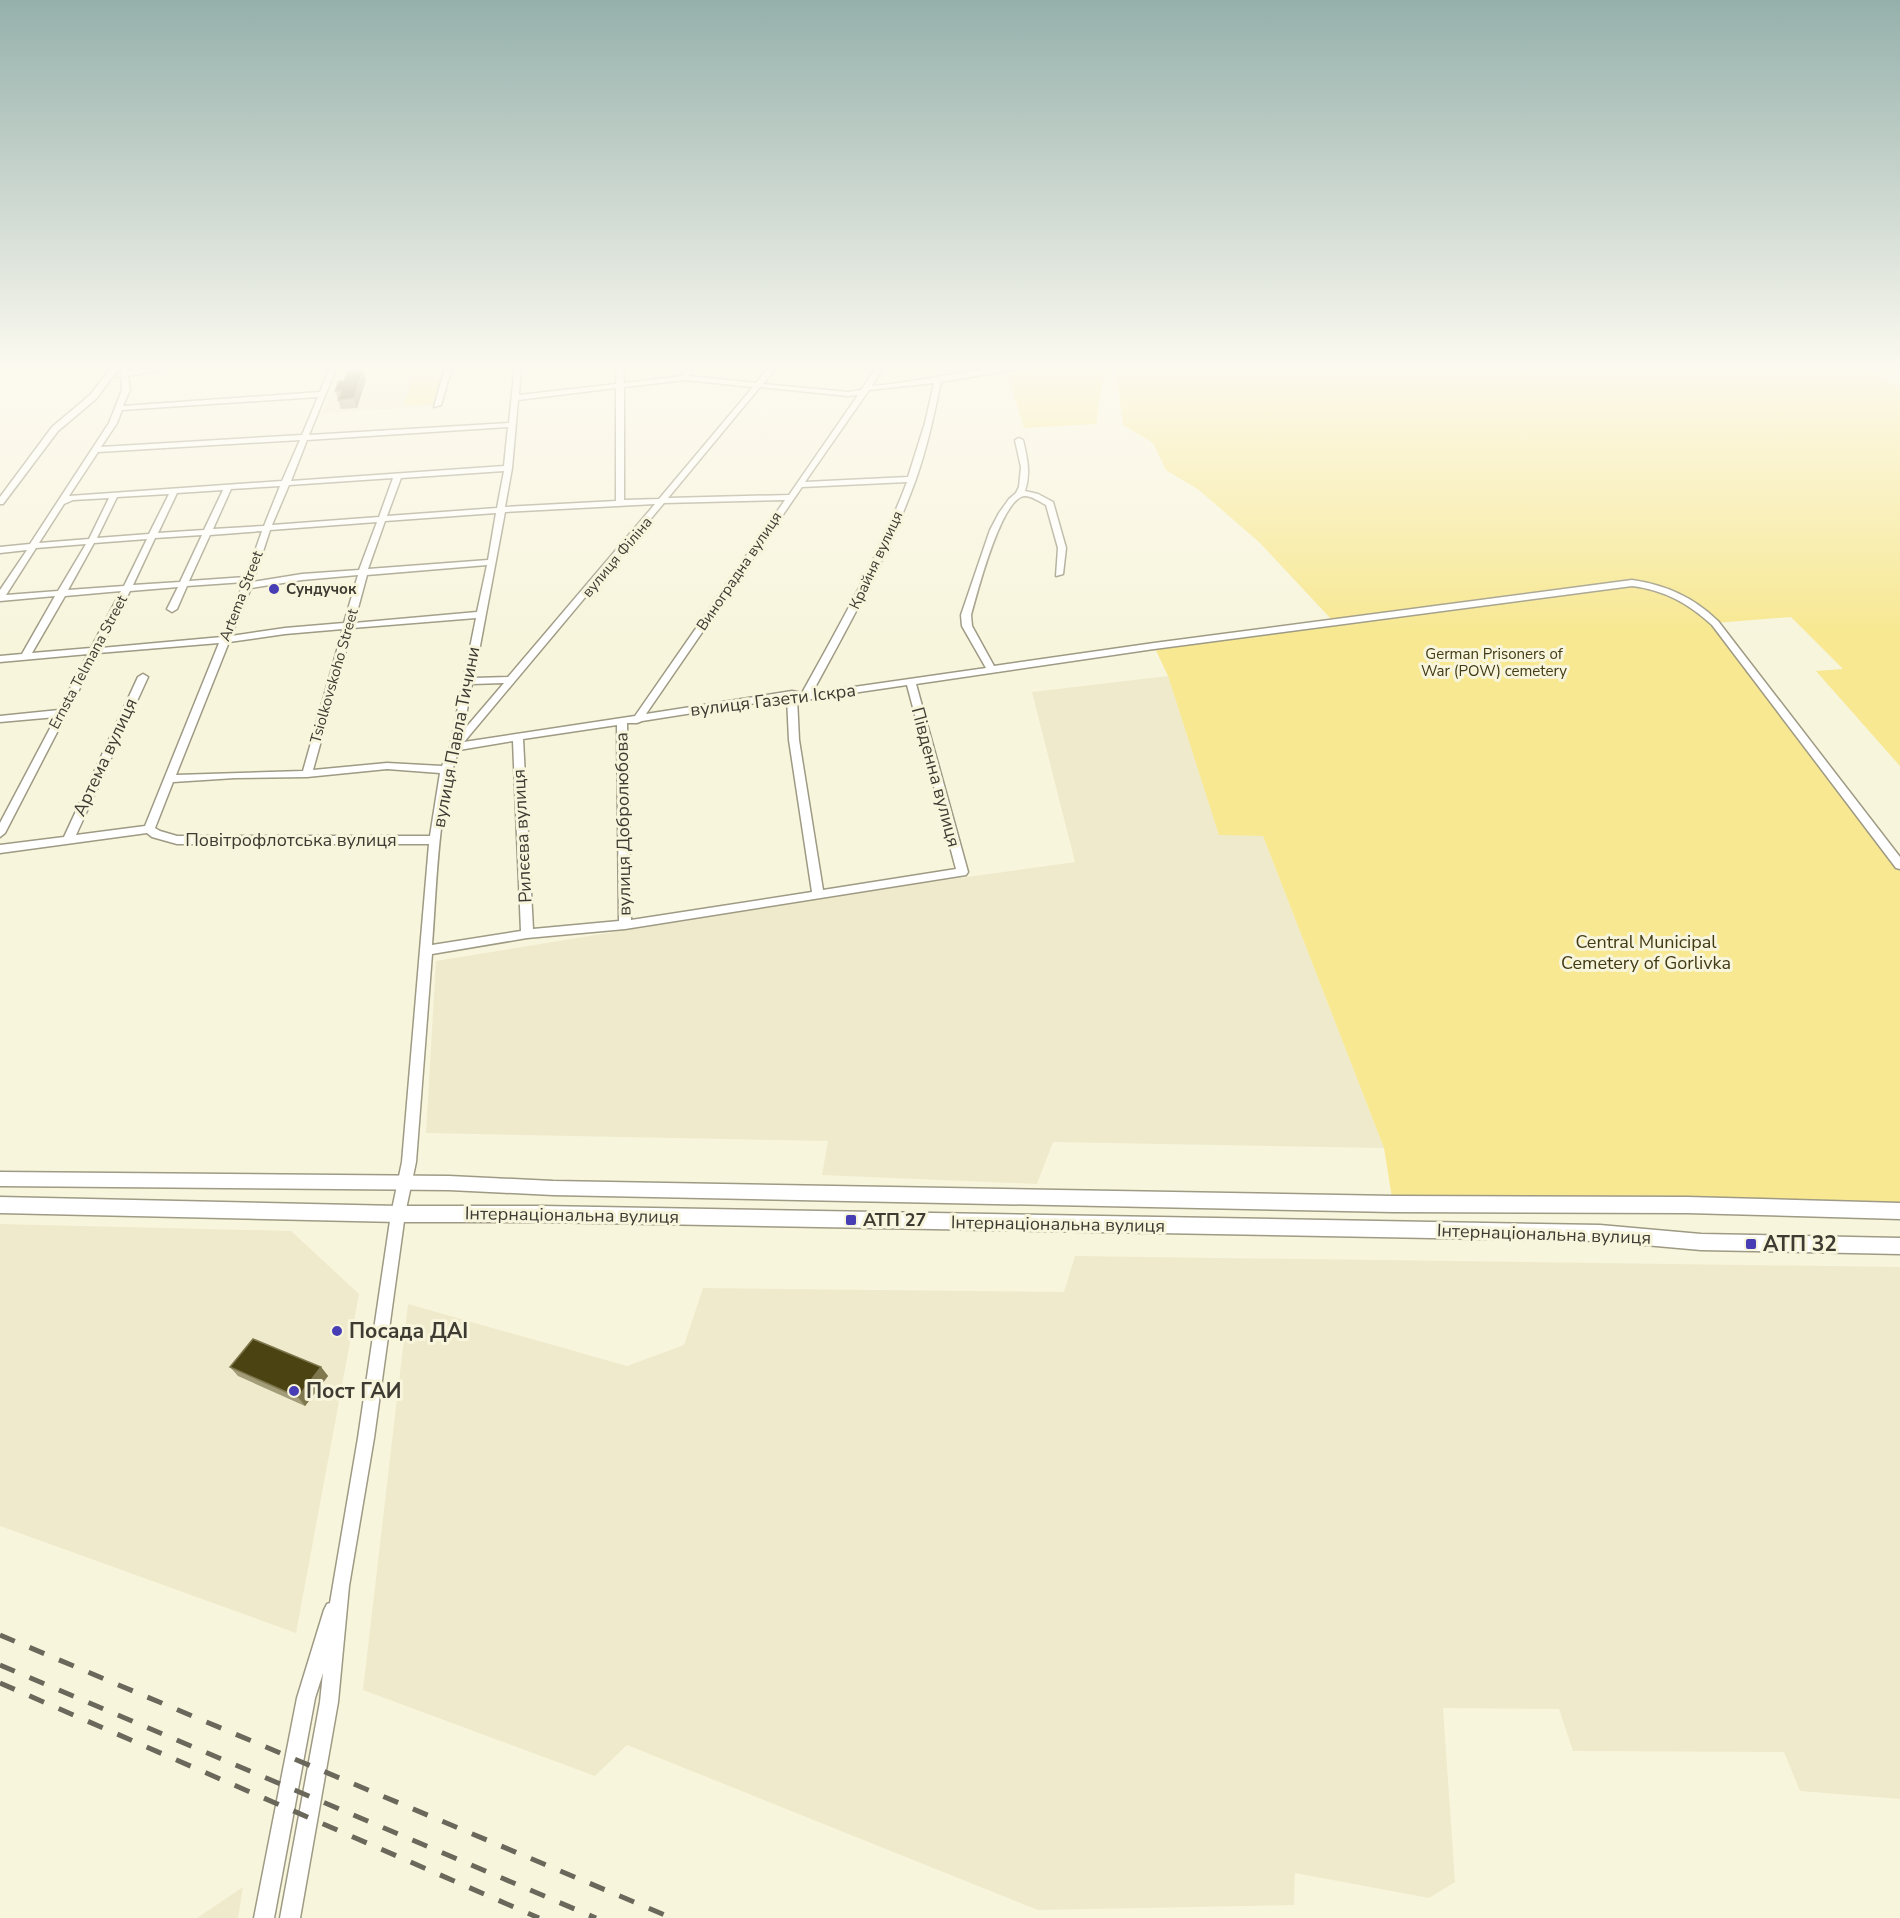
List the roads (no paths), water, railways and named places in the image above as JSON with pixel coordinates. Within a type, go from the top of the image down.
[{"type":"main road","name":"Інтернаціональна вулиця","points":[[0,1179],[405,1184],[1393,1204],[1687,1205],[1900,1211]]},
{"type":"main road","name":"Інтернаціональна вулиця","points":[[0,1205],[398,1214],[542,1214],[1588,1233],[1701,1242],[1900,1246]]},
{"type":"street","points":[[0,502],[37,454]]},
{"type":"street","points":[[0,598],[94,454]]},
{"type":"street","name":"Artema Street","points":[[149,829],[299,454]]},
{"type":"street","name":"вулиця Павла Тичини","points":[[340,1586],[368,1426],[398,1214],[409,1162],[435,840],[446,770],[455,747],[492,562],[509,454]]},
{"type":"street","points":[[620,454],[620,502]]},
{"type":"street","name":"вулиця Філіна","points":[[455,747],[704,454]]},
{"type":"street","name":"Виноградна вулиця","points":[[637,720],[821,454]]},
{"type":"street","name":"Крайня вулиця","points":[[805,697],[880,558],[912,479],[920,454]]},
{"type":"street","points":[[991,669],[967,626],[966,615],[987,545],[1012,499],[1020,494],[1026,481],[1026,465],[1023,454]]},
{"type":"street","points":[[63,502],[72,498],[508,468]]},
{"type":"street","name":"Tsiolkovskoho Street","points":[[307,774],[363,572],[398,475]]},
{"type":"street","points":[[798,485],[912,479]]},
{"type":"street","points":[[172,609],[186,583],[227,489]]},
{"type":"street","name":"Ernsta Telmana Street","points":[[0,833],[128,587],[174,491]]},
{"type":"street","points":[[1020,494],[1037,496],[1050,504],[1058,525],[1062,548],[1059,574]]},
{"type":"street","points":[[25,657],[92,540],[114,496]]},
{"type":"street","points":[[0,550],[152,535],[207,533],[620,502],[789,497]]},
{"type":"street","points":[[0,598],[186,583],[248,583],[492,562]]},
{"type":"street","name":"вулиця Газети Іскра","points":[[455,747],[622,723],[697,707],[792,694],[805,697],[1600,585],[1650,584],[1693,604],[1714,623],[1900,865]]},
{"type":"street","points":[[0,659],[224,640],[350,625],[480,615]]},
{"type":"street","name":"Артема вулиця","points":[[69,838],[142,677]]},
{"type":"street","points":[[468,681],[512,680]]},
{"type":"street","name":"Південна вулиця","points":[[818,895],[962,872],[911,682]]},
{"type":"street","points":[[425,951],[527,934],[625,925],[818,895],[794,740],[792,694]]},
{"type":"street","points":[[0,719],[61,713]]},
{"type":"street","name":"вулиця Добролюбова","points":[[622,723],[625,925]]},
{"type":"street","name":"Рилєєва вулиця","points":[[518,737],[527,934]]},
{"type":"street","points":[[169,779],[235,774],[307,774],[387,766],[446,770]]},
{"type":"street","points":[[0,849],[149,829]]},
{"type":"street","name":"Повітрофлотська вулиця","points":[[149,829],[156,834],[177,840],[435,840]]},
{"type":"street","points":[[264,1918],[306,1698],[340,1586]]},
{"type":"street","points":[[290,1918],[329,1702],[340,1586]]},
{"type":"railway","points":[[0,1635],[672,1918]]},
{"type":"railway","points":[[0,1665],[596,1918]]},
{"type":"railway","points":[[0,1683],[539,1918]]},
{"type":"place","name":"Сундучок","points":[[274,589]]},
{"type":"place","name":"АТП 27","points":[[851,1220]]},
{"type":"place","name":"АТП 32","points":[[1751,1244]]},
{"type":"place","name":"Посада ДАІ","points":[[337,1331]]},
{"type":"place","name":"Пост ГАИ","points":[[294,1391]]},
{"type":"park label","name":"German Prisoners of War (POW) cemetery","points":[[1494,662]]},
{"type":"park label","name":"Central Municipal Cemetery of Gorlivka","points":[[1646,952]]}]
